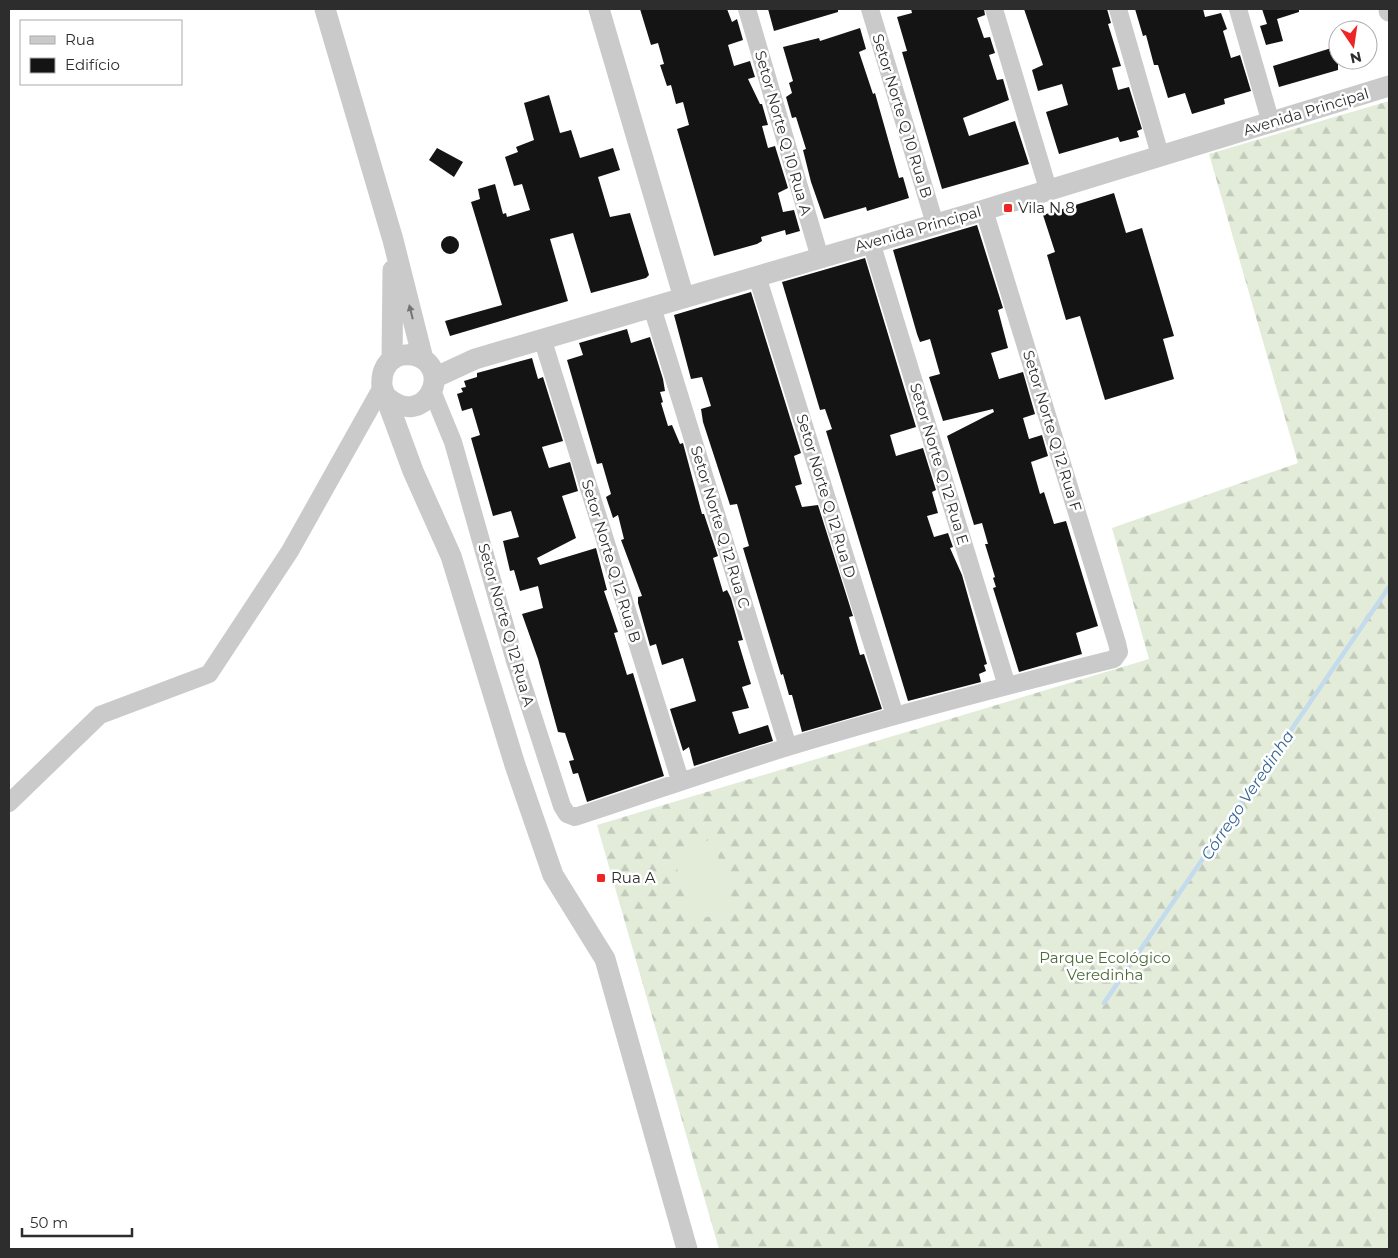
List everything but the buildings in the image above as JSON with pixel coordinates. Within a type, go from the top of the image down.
[{"type":"street","points":[[325,9],[393,240],[425,383],[413,471]]},
{"type":"street","points":[[599,9],[684,298]]},
{"type":"street","name":"Setor Norte Q 10 Rua A","points":[[747,9],[820,258]]},
{"type":"street","name":"Setor Norte Q 10 Rua B","points":[[870,9],[935,224]]},
{"type":"street","points":[[994,9],[1048,189]]},
{"type":"street","points":[[1118,9],[1160,155]]},
{"type":"street","points":[[1238,9],[1271,123]]},
{"type":"street","name":"Avenida Principal","points":[[385,392],[395,404],[404,407],[425,383],[475,359],[543,341],[652,307],[984,210],[1389,86]]},
{"type":"street","name":"Setor Norte Q 12 Rua F","points":[[984,210],[1119,652],[1114,659],[1007,686]]},
{"type":"street","points":[[393,240],[392,359],[385,367],[381,376],[385,392],[413,471],[451,556],[515,765],[553,876],[605,959],[687,1249]]},
{"type":"street","name":"Setor Norte Q 12 Rua E","points":[[871,242],[1007,686]]},
{"type":"street","name":"Setor Norte Q 12 Rua D","points":[[757,276],[896,716]]},
{"type":"street","name":"Setor Norte Q 12 Rua C","points":[[652,307],[788,747]]},
{"type":"street","name":"Setor Norte Q 12 Rua B","points":[[543,341],[680,780]]},
{"type":"street","name":"Avenida Principal","points":[[392,359],[402,355],[413,354],[425,383]]},
{"type":"street","name":"Setor Norte Q 12 Rua A","points":[[425,383],[453,442],[515,661],[562,806],[567,814],[575,817],[680,780]]},
{"type":"street","points":[[9,803],[100,715],[209,674],[290,551],[385,392]]},
{"type":"street","points":[[680,780],[788,747],[1007,686]]},
{"type":"green space","name":"Parque Ecológico Veredinha","points":[[1389,101],[1389,1249],[719,1249],[597,825],[1149,659],[1112,528],[1298,463],[1209,154]]},
{"type":"green space","points":[[713,839],[734,910],[692,921],[672,851]]},
{"type":"waterway","name":"Córrego Veredinha","points":[[1104,1003],[1389,587]]},
{"type":"place","name":"Vila N 8","points":[[1008,208]]},
{"type":"place","name":"Rua A","points":[[601,878]]}]
